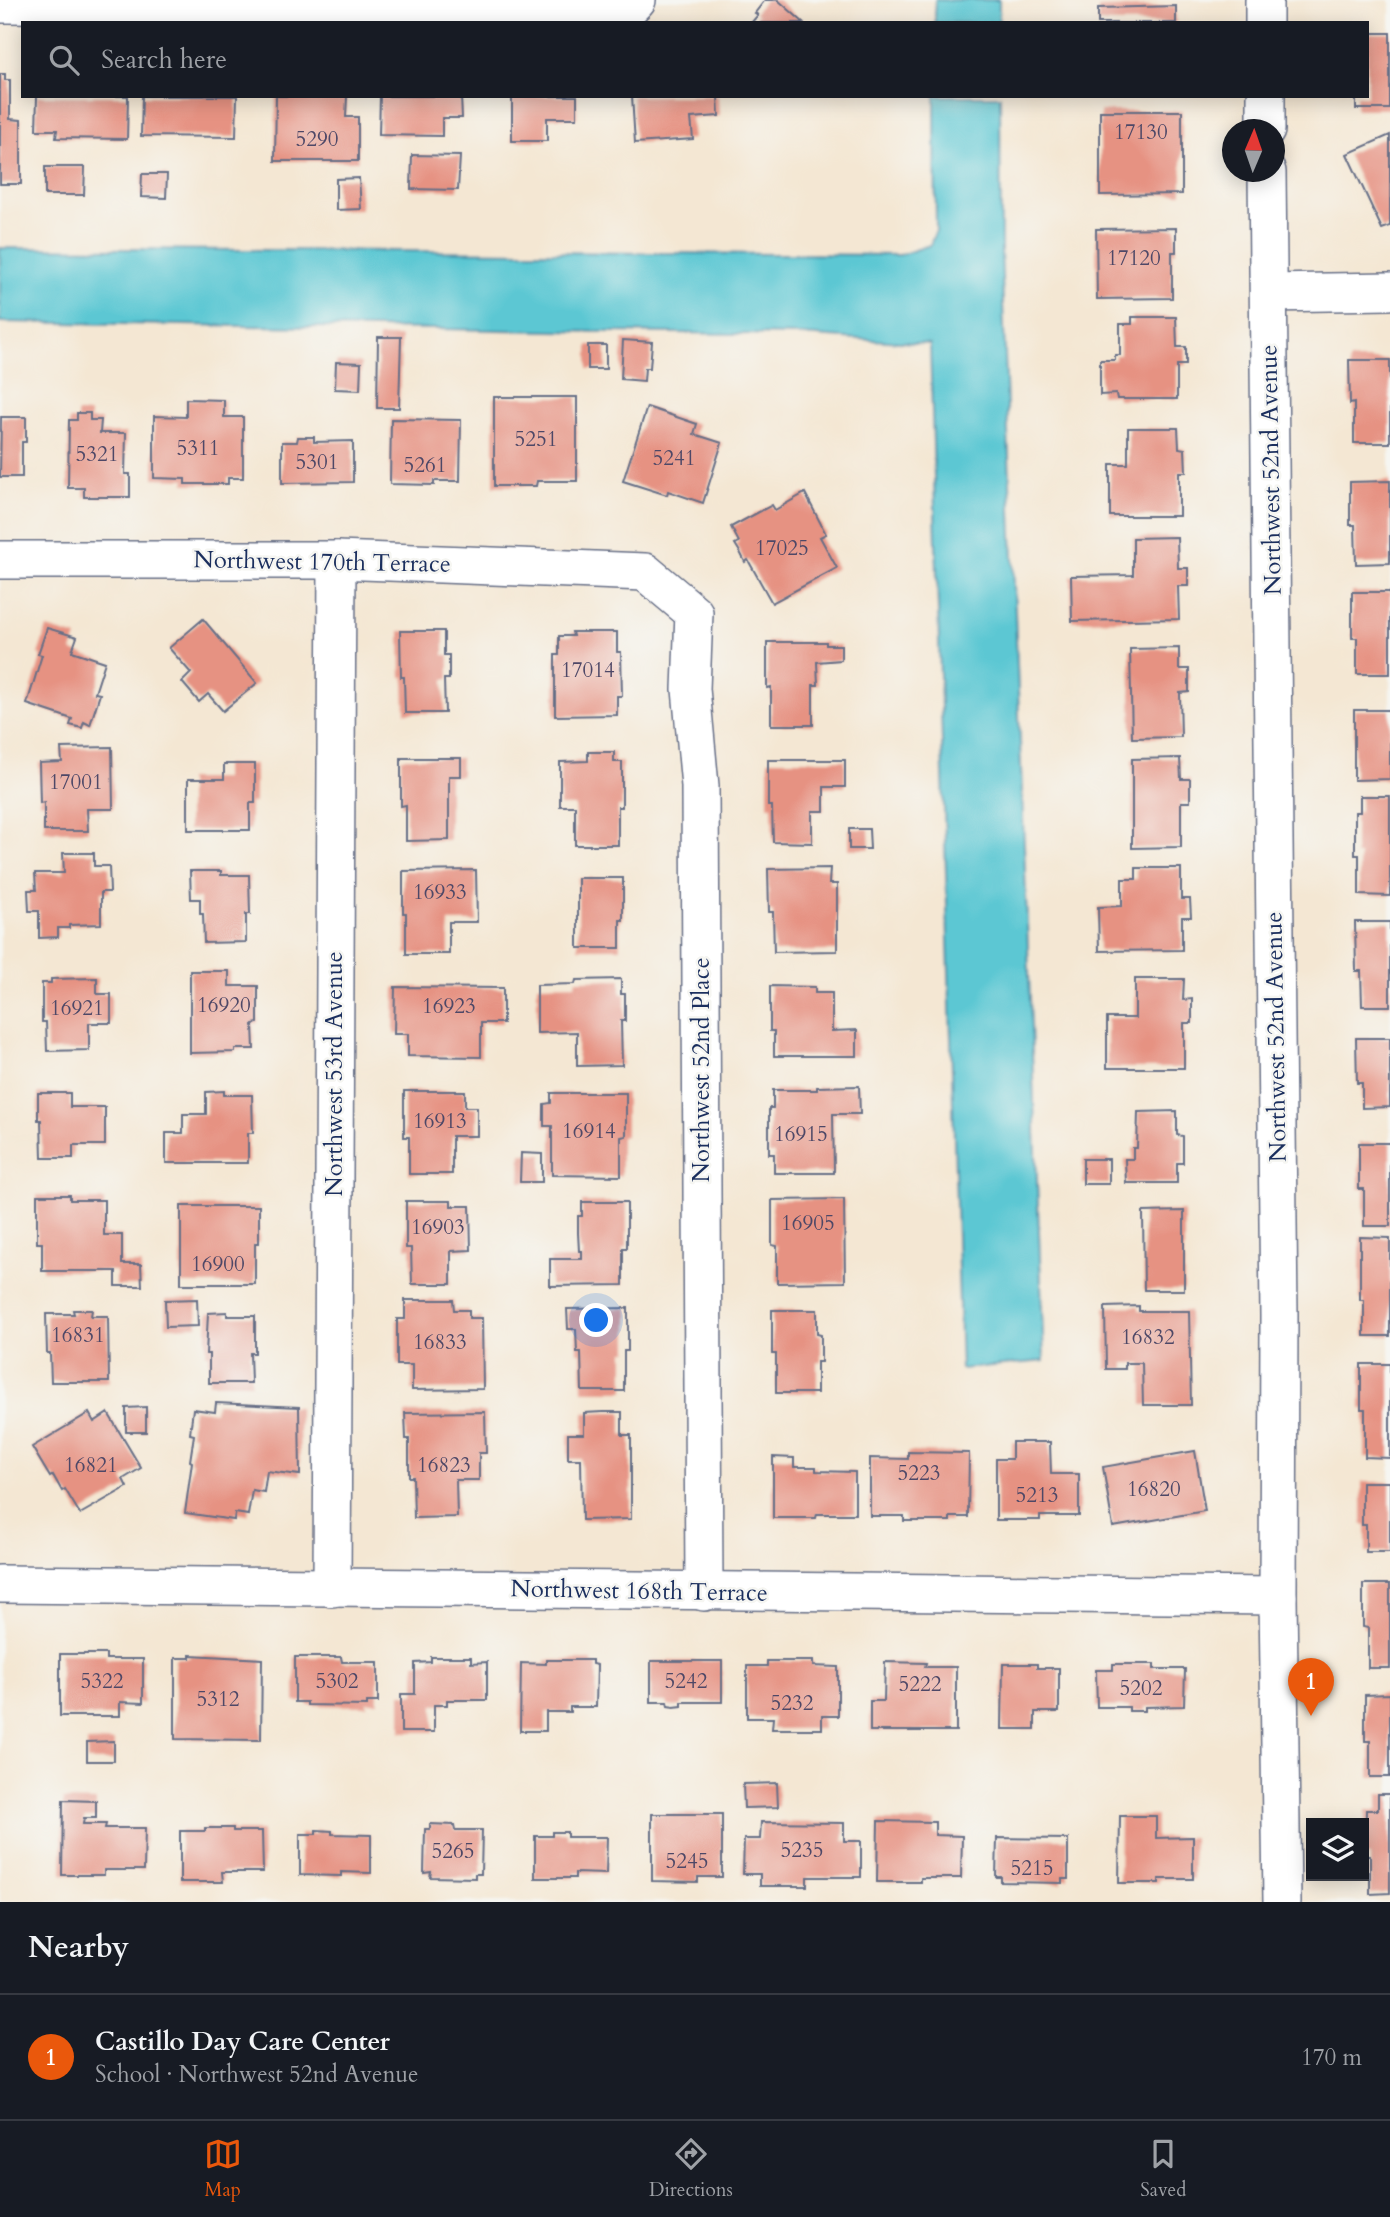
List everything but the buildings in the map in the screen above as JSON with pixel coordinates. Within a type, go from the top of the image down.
[{"type":"street","points":[[0,4],[324,3],[628,9],[637,0]]},
{"type":"street","points":[[1264,0],[1264,21]]},
{"type":"street","points":[[1266,98],[1266,119]]},
{"type":"street","name":"Northwest 52nd Avenue","points":[[1267,182],[1279,1289],[1278,1596],[1282,1902]]},
{"type":"street","points":[[1269,293],[1390,291]]},
{"type":"street","name":"Northwest 170th Terrace","points":[[0,560],[337,560],[645,572]]},
{"type":"street","name":"Northwest 53rd Avenue","points":[[332,1588],[337,560]]},
{"type":"street","name":"Northwest 52nd Place","points":[[645,572],[694,613],[691,689],[700,800],[704,1591]]},
{"type":"street","name":"Northwest 168th Terrace","points":[[0,1584],[1278,1596]]},
{"type":"water","points":[[935,0],[999,0],[999,21],[935,21]]},
{"type":"water","points":[[935,98],[1000,98],[1001,251],[1044,1361],[961,1369],[930,344],[801,335],[0,322],[0,248],[900,255],[930,245],[936,230]]},
{"type":"place","name":"Castillo Day Care Center","points":[[1311,1716]]}]
